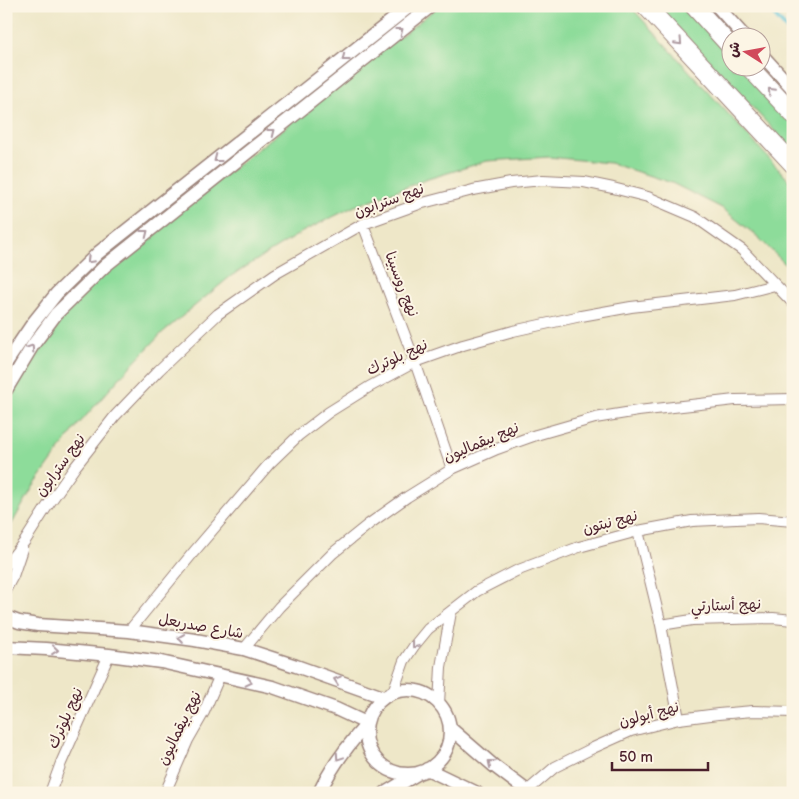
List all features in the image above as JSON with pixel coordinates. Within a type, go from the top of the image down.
[{"type":"highway","points":[[646,6],[793,164]]},
{"type":"highway","points":[[694,6],[722,37]]},
{"type":"highway","points":[[759,78],[793,114]]},
{"type":"street","points":[[6,363],[33,323],[57,293],[98,252],[410,6]]},
{"type":"street","points":[[6,390],[33,345],[56,314],[105,266],[431,6]]},
{"type":"street","points":[[717,6],[737,28]]},
{"type":"street","points":[[772,66],[793,89]]},
{"type":"street","name":"نهج سترابون","points":[[6,564],[25,541],[75,467],[115,416],[159,370],[218,314],[275,274],[363,224],[419,204],[473,190],[511,183],[543,180],[584,182],[648,197],[695,217],[742,250],[793,303]]},
{"type":"street","name":"نهج روسبينا","points":[[363,224],[415,362],[452,468]]},
{"type":"street","name":"نهج بلوترك","points":[[129,630],[269,464],[300,435],[329,412],[369,387],[415,362],[480,340],[581,316],[632,307],[735,295],[775,285]]},
{"type":"street","name":"نهج بيقماليون","points":[[244,649],[280,607],[333,553],[369,524],[452,468],[536,435],[595,418],[726,401],[793,399]]},
{"type":"street","name":"نهج نبتون","points":[[388,694],[404,660],[428,629],[477,591],[516,571],[579,547],[638,531],[692,522],[758,518],[793,521]]},
{"type":"street","points":[[638,531],[661,625],[680,719]]},
{"type":"street","name":"نهج سترابون","points":[[6,589],[13,576],[25,541]]},
{"type":"street","points":[[439,704],[441,667],[450,612]]},
{"type":"street","name":"شارع صدربعل","points":[[6,617],[19,622],[38,625],[129,630],[244,649],[388,694]]},
{"type":"street","name":"نهج أستارتي","points":[[661,625],[692,620],[773,618],[793,620]]},
{"type":"street","points":[[6,647],[109,655],[161,662],[273,687],[336,709],[366,724]]},
{"type":"street","name":"نهج بلوترك","points":[[50,793],[61,763],[109,655]]},
{"type":"street","name":"نهج بيقماليون","points":[[165,793],[188,740],[204,712],[220,675]]},
{"type":"street","points":[[319,793],[339,756],[366,724],[372,709],[388,694],[405,689],[418,691],[430,696],[439,704],[446,715],[450,728],[449,740],[437,762],[385,793]]},
{"type":"street","name":"نهج أبولون","points":[[528,792],[555,768],[593,748],[631,732],[680,719],[753,711],[793,712]]},
{"type":"street","points":[[366,724],[366,742],[374,758],[387,769],[403,774],[423,771],[477,793]]},
{"type":"street","points":[[450,728],[528,792]]},
{"type":"green space","points":[[439,6],[630,6],[793,185],[793,272],[758,237],[722,208],[672,183],[610,163],[549,157],[487,161],[428,179],[355,206],[302,232],[231,276],[163,332],[77,426],[33,487],[6,534],[6,395],[68,305],[107,268]]},
{"type":"green space","points":[[658,6],[687,6],[722,44],[722,75]]},
{"type":"green space","points":[[725,78],[753,78],[793,120],[793,151]]},
{"type":"waterway","points":[[766,6],[793,36]]}]
